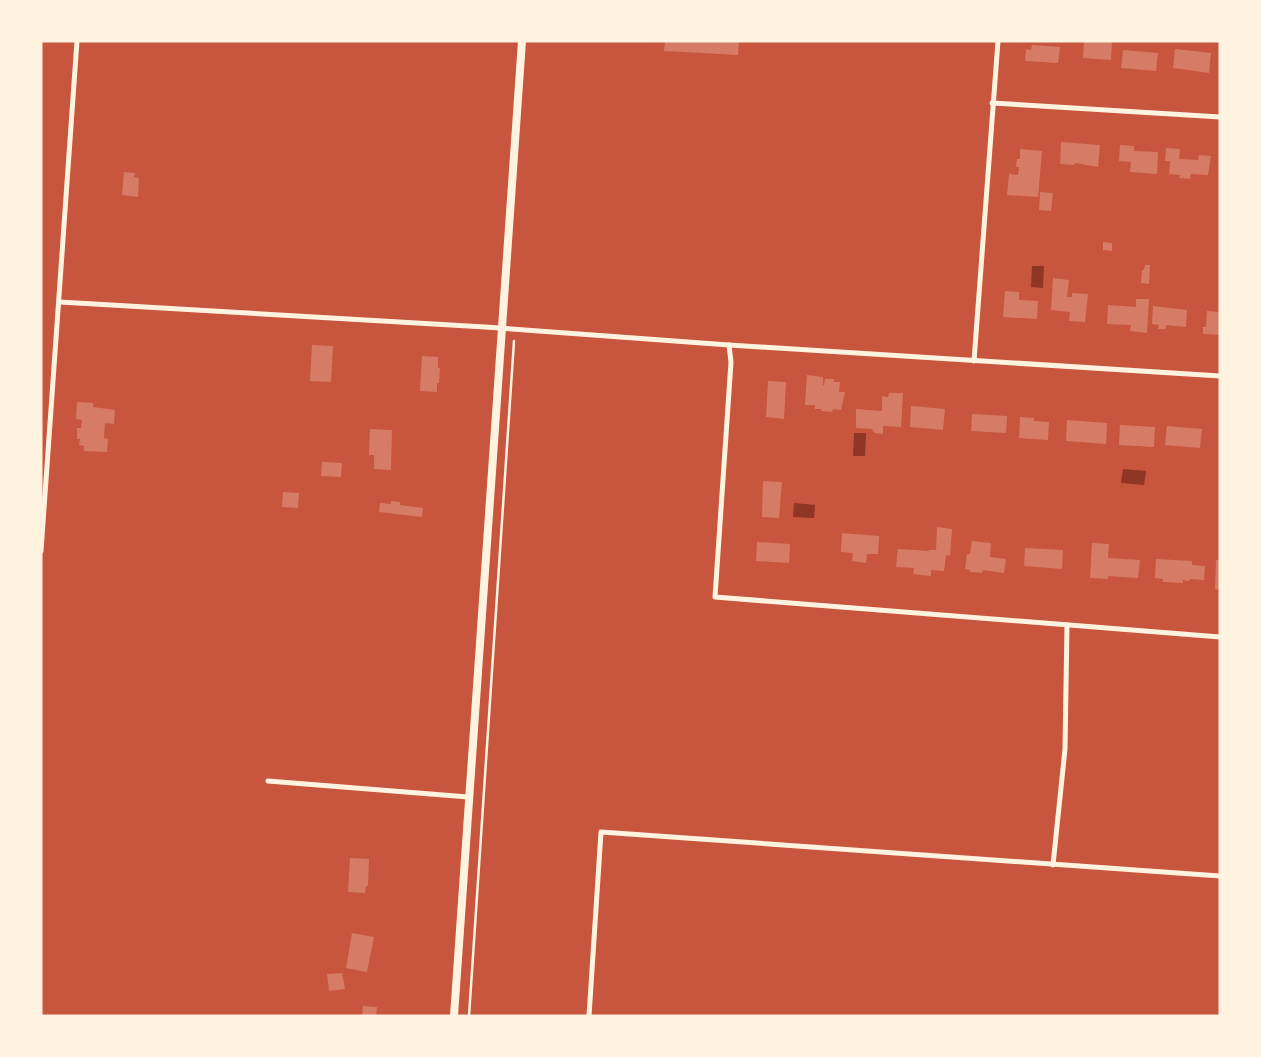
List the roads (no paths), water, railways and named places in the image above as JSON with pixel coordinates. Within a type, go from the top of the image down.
[{"type":"main road","points":[[454,1016],[522,41]]},
{"type":"street","points":[[41,550],[77,41]]},
{"type":"street","points":[[974,361],[998,41]]},
{"type":"street","points":[[992,103],[1220,118]]},
{"type":"street","points":[[60,302],[502,328],[729,345],[1220,376]]},
{"type":"street","points":[[729,345],[730,369],[715,597],[1220,637]]},
{"type":"street","points":[[1053,866],[1064,749],[1067,625]]},
{"type":"street","points":[[268,781],[468,797]]},
{"type":"street","points":[[589,1016],[601,832],[1053,866],[1220,876]]}]
